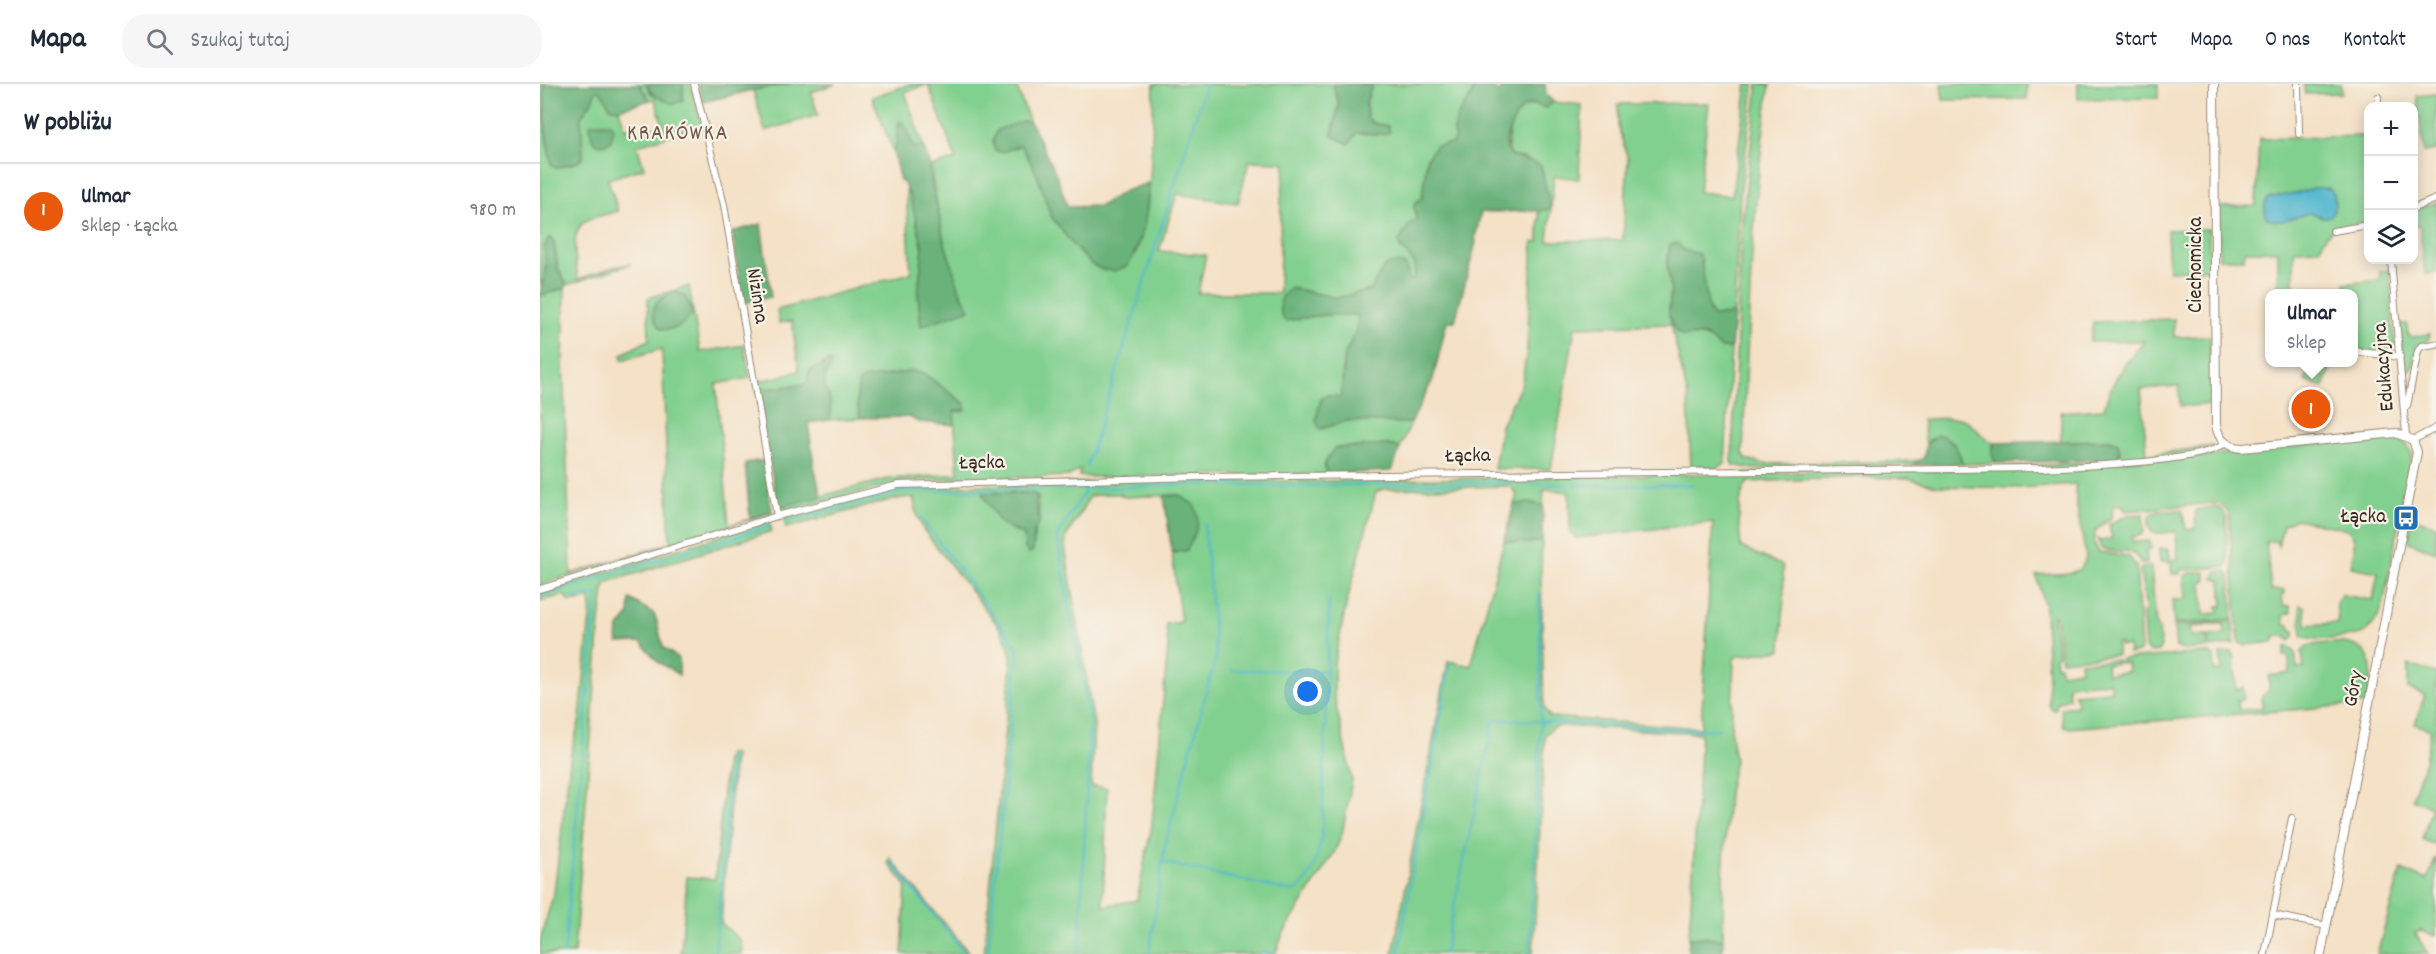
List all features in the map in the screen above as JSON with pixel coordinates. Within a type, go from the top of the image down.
[{"type":"street","name":"Nizinna","points":[[694,84],[724,205],[777,516]]},
{"type":"street","name":"Ciechomicka","points":[[2214,84],[2216,424],[2218,435],[2225,443]]},
{"type":"street","points":[[2298,84],[2300,134]]},
{"type":"street","points":[[2378,97],[2378,102]]},
{"type":"street","points":[[2418,206],[2436,199]]},
{"type":"street","points":[[2333,231],[2364,226]]},
{"type":"street","name":"Edukacyjna","points":[[2391,264],[2405,413],[2410,438]]},
{"type":"street","points":[[2405,413],[2418,351],[2421,346],[2436,344]]},
{"type":"street","points":[[2358,352],[2400,357]]},
{"type":"street","points":[[2410,438],[2436,428]]},
{"type":"street","name":"Łącka","points":[[540,589],[777,516],[889,487],[921,484],[1200,477],[2043,468],[2192,455],[2214,450],[2225,443],[2242,448],[2390,433],[2410,438]]},
{"type":"street","name":"Góry","points":[[2321,954],[2416,465],[2417,453],[2410,438]]},
{"type":"street","points":[[2265,954],[2292,818]]},
{"type":"street","points":[[2273,915],[2326,926]]},
{"type":"green space","points":[[540,84],[544,84],[544,116],[548,149],[556,168],[577,162],[583,157],[581,117],[592,101],[596,90],[601,91],[610,107],[619,109],[625,129],[633,127],[635,133],[663,125],[655,99],[650,100],[639,84],[646,84],[651,94],[683,100],[683,84],[690,84],[702,127],[700,132],[699,127],[637,145],[644,168],[608,179],[618,211],[586,221],[581,225],[575,239],[578,279],[613,267],[631,264],[567,285],[558,269],[554,243],[540,285]]},
{"type":"green space","points":[[544,84],[639,84],[650,100],[619,109],[610,107],[601,91],[596,90],[592,101],[581,117],[583,157],[577,162],[556,168],[552,166],[548,146]]},
{"type":"green space","points":[[646,84],[683,84],[683,101],[673,104],[661,99],[651,92]]},
{"type":"green space","points":[[698,84],[791,84],[703,102]]},
{"type":"green space","points":[[791,84],[835,84],[811,92],[818,115],[765,131],[753,90]]},
{"type":"green space","points":[[910,84],[928,84],[905,92],[923,146],[913,148],[910,145],[905,125],[897,126],[897,145],[893,151],[872,97]]},
{"type":"green space","points":[[928,84],[1015,84],[1030,122],[1008,126],[1002,152],[1021,145],[1037,174],[1051,216],[1081,255],[1134,256],[1145,221],[1148,198],[1154,84],[1333,84],[1339,104],[1332,135],[1349,144],[1356,133],[1383,134],[1389,132],[1367,118],[1366,103],[1372,84],[1476,84],[1454,130],[1455,138],[1452,144],[1436,146],[1427,158],[1422,198],[1414,204],[1416,220],[1405,233],[1400,249],[1408,255],[1415,266],[1413,281],[1409,281],[1407,275],[1379,274],[1371,290],[1337,298],[1291,288],[1280,311],[1285,321],[1323,315],[1358,314],[1357,330],[1344,360],[1341,398],[1327,395],[1321,399],[1316,421],[1321,429],[1346,421],[1411,423],[1400,448],[1389,445],[1335,448],[1324,465],[1328,474],[1090,477],[1079,476],[1081,469],[1069,476],[907,481],[781,512],[778,507],[888,479],[958,474],[954,411],[963,412],[964,403],[924,374],[863,379],[858,383],[857,403],[860,418],[829,420],[830,408],[824,382],[828,370],[825,363],[809,371],[808,384],[804,386],[757,390],[756,381],[799,371],[792,321],[779,323],[777,310],[911,273],[906,190],[910,196],[923,248],[918,294],[921,325],[970,309],[961,294],[944,241],[930,167],[956,159]],"holes":[[[1249,161],[1284,162],[1279,293],[1198,293],[1206,255],[1159,251],[1177,194],[1238,203]]]},
{"type":"green space","points":[[1333,84],[1372,84],[1366,103],[1367,118],[1373,123],[1388,126],[1390,132],[1356,133],[1349,144],[1332,136],[1339,104]]},
{"type":"green space","points":[[1476,84],[1492,84],[1496,92],[1500,91],[1505,84],[1545,84],[1546,94],[1553,102],[1546,108],[1534,104],[1526,105],[1513,121],[1506,143],[1511,155],[1541,166],[1551,209],[1481,212],[1476,242],[1455,321],[1447,321],[1433,379],[1411,423],[1346,421],[1320,429],[1316,420],[1321,400],[1327,395],[1341,397],[1345,355],[1357,328],[1358,315],[1323,315],[1285,321],[1280,311],[1281,297],[1291,288],[1337,298],[1371,290],[1383,268],[1391,263],[1406,265],[1409,280],[1413,281],[1414,262],[1398,243],[1410,223],[1416,220],[1414,204],[1422,198],[1427,158],[1436,146],[1452,143],[1455,138],[1454,130],[1458,115],[1470,98]]},
{"type":"green space","points":[[1747,84],[1754,84],[1740,195],[1734,314],[1714,316],[1710,311],[1704,290],[1702,260],[1670,245],[1667,265],[1671,289],[1669,309],[1694,336],[1704,337],[1721,346],[1731,348],[1725,464],[1717,468],[1691,466],[1688,397],[1671,324],[1575,327],[1551,469],[1494,469],[1501,426],[1522,383],[1527,349],[1533,242],[1539,242],[1539,211],[1550,209],[1546,192],[1525,158],[1513,157],[1509,153],[1509,134],[1514,117],[1527,106],[1535,105],[1546,108],[1553,102],[1582,105],[1579,179],[1554,176],[1548,241],[1623,240],[1628,159],[1618,126],[1618,104],[1709,103],[1699,192],[1732,196]]},
{"type":"green space","points":[[1758,84],[1770,84],[1754,222],[1743,454],[1746,459],[1763,464],[1917,461],[1915,465],[1755,469],[1734,465],[1732,462],[1741,233]]},
{"type":"green space","points":[[1941,84],[2027,84],[2027,99],[1943,100]]},
{"type":"green space","points":[[2078,84],[2158,84],[2158,98],[2078,99]]},
{"type":"green space","points":[[2304,84],[2341,84],[2342,93],[2305,94]]},
{"type":"green space","points":[[2436,94],[2436,150],[2424,152],[2417,96]]},
{"type":"green space","points":[[1023,121],[1030,122],[1055,172],[1068,207],[1100,206],[1125,191],[1148,183],[1144,226],[1128,266],[1114,271],[1100,269],[1091,264],[1051,216],[1037,174],[1021,145],[1002,152],[995,151],[993,141],[997,130]]},
{"type":"green space","points":[[900,122],[905,124],[913,148],[923,146],[932,172],[931,179],[944,241],[961,294],[970,309],[921,326],[918,294],[923,248],[910,196],[903,182],[900,181],[893,151]]},
{"type":"green space","points":[[609,123],[613,127],[611,141],[601,145],[594,142],[590,124]]},
{"type":"green space","points":[[2362,136],[2364,138],[2364,223],[2344,225],[2332,230],[2323,240],[2320,249],[2294,250],[2294,289],[2278,289],[2278,251],[2245,251],[2244,259],[2219,259],[2219,207],[2256,206],[2259,139]]},
{"type":"green space","points":[[2436,202],[2436,273],[2425,274],[2420,226],[2418,226],[2418,209]]},
{"type":"green space","points":[[761,224],[771,297],[743,303],[732,232]]},
{"type":"green space","points":[[2209,229],[2209,269],[2169,271],[2167,230]]},
{"type":"green space","points":[[550,237],[554,243],[558,269],[567,285],[565,288],[540,296],[546,272],[545,245]]},
{"type":"green space","points":[[1677,243],[1683,250],[1700,254],[1709,312],[1714,316],[1734,314],[1731,348],[1721,348],[1706,335],[1683,336],[1672,324],[1669,315],[1671,289],[1667,265],[1670,245]]},
{"type":"green space","points":[[2389,270],[2395,351],[2391,354],[2358,350],[2358,289],[2346,289],[2345,284],[2380,280],[2380,271]]},
{"type":"green space","points":[[689,286],[700,352],[744,345],[750,378],[716,384],[729,525],[771,513],[540,585],[540,296],[565,288],[563,361],[571,574],[670,543],[662,349],[622,360],[622,354],[649,340],[648,298]]},
{"type":"green space","points":[[675,292],[685,296],[692,315],[678,326],[661,329],[656,323],[653,311],[662,298]]},
{"type":"green space","points":[[2174,319],[2174,337],[2210,336],[2211,405],[2180,406],[2179,386],[2141,389],[2147,455],[2213,446],[2198,451],[2122,461],[2118,443],[2110,440],[2061,441],[2061,412],[2104,409],[2120,372],[2145,341],[2090,342],[2093,322]]},
{"type":"green space","points":[[2399,324],[2407,324],[2408,335],[2412,337],[2430,334],[2429,339],[2416,347],[2413,367],[2407,371],[2404,369]]},
{"type":"green space","points":[[830,361],[825,385],[830,397],[829,420],[808,423],[821,497],[778,507],[757,390],[808,384],[809,371]]},
{"type":"green space","points":[[2310,367],[2331,367],[2324,387],[2305,381]]},
{"type":"green space","points":[[913,371],[924,374],[964,403],[966,410],[954,411],[955,425],[918,422],[910,417],[860,418],[857,403],[858,383],[864,379]]},
{"type":"green space","points":[[1922,419],[1964,419],[1994,443],[1992,449],[1994,460],[1999,463],[1962,464],[1961,458],[1930,439],[1926,444]]},
{"type":"green space","points":[[1937,435],[1951,441],[1962,464],[1915,465],[1917,461],[1924,458],[1926,444]]},
{"type":"green space","points":[[2380,437],[2407,445],[2412,454],[2383,606],[2375,622],[2363,633],[2345,637],[2314,639],[2302,635],[2300,605],[2305,607],[2306,625],[2338,623],[2339,598],[2342,595],[2373,600],[2378,572],[2351,567],[2354,542],[2347,529],[2296,519],[2283,525],[2278,546],[2276,541],[2266,542],[2271,590],[2285,590],[2285,594],[2282,594],[2283,606],[2290,606],[2291,613],[2284,615],[2285,625],[2290,625],[2291,631],[2294,631],[2294,637],[2290,641],[2285,636],[2274,636],[2274,642],[2245,645],[2239,643],[2229,514],[2223,506],[2214,503],[2127,511],[2124,510],[2123,505],[2113,506],[2112,517],[2095,531],[2094,543],[2099,552],[2128,556],[2136,565],[2141,650],[2129,654],[2128,646],[2120,646],[2120,643],[2117,643],[2117,655],[2061,660],[2056,616],[2053,616],[2058,655],[2055,656],[2056,665],[2060,665],[2061,673],[2081,670],[2080,662],[2118,660],[2119,663],[2106,665],[2107,674],[2128,672],[2127,663],[2121,663],[2121,659],[2210,653],[2214,656],[2214,671],[2222,671],[2220,654],[2232,652],[2236,690],[2243,688],[2244,699],[2237,700],[2239,710],[2262,708],[2262,696],[2269,690],[2269,676],[2290,673],[2289,656],[2284,656],[2285,647],[2290,647],[2295,651],[2297,669],[2304,668],[2302,652],[2307,646],[2329,643],[2350,644],[2366,654],[2370,663],[2371,679],[2365,704],[2069,728],[2063,726],[2061,708],[2078,706],[2074,694],[2111,691],[2110,682],[2068,685],[2069,698],[2057,702],[2056,709],[2053,710],[2049,705],[2045,607],[2036,575],[2073,572],[2084,564],[2086,556],[2076,502],[2076,484],[2018,488],[1936,486],[1908,478],[1861,477],[1748,482],[1740,504],[1741,547],[1783,566],[1784,597],[1781,650],[1737,656],[1734,659],[1731,735],[1735,760],[1728,792],[1723,877],[1723,940],[1706,937],[1689,938],[1701,733],[1560,726],[1554,727],[1545,735],[1533,954],[1393,954],[1448,661],[1471,666],[1504,541],[1528,543],[1542,541],[1544,708],[1550,717],[1701,728],[1713,522],[1577,538],[1570,532],[1569,492],[1544,489],[1543,506],[1534,503],[1514,504],[1517,495],[1510,486],[1384,489],[1376,492],[1347,601],[1334,663],[1334,696],[1352,780],[1342,834],[1335,851],[1283,934],[1275,954],[984,954],[1011,665],[1011,654],[1007,641],[999,627],[923,529],[915,510],[914,499],[910,497],[890,500],[786,528],[784,517],[908,487],[1192,480],[1326,481],[1977,469],[2194,457]],"holes":[[[997,493],[1031,493],[1038,496],[1039,522],[1034,531],[1034,544],[1024,540],[1024,535],[1013,531]],[[1120,494],[1124,497],[1180,495],[1190,502],[1195,533],[1187,550],[1172,553],[1181,622],[1166,624],[1168,646],[1152,825],[1137,900],[1103,906],[1107,788],[1091,786],[1094,724],[1065,546],[1066,537],[1090,496]]]},
{"type":"green space","points":[[2110,440],[2118,443],[2120,459],[1999,463],[1994,460],[1992,454],[1994,443]]},
{"type":"green space","points":[[1389,445],[1400,448],[1392,471],[1328,474],[1326,471],[1326,461],[1334,448]]},
{"type":"green space","points":[[764,460],[772,512],[750,518],[745,463]]},
{"type":"green space","points":[[982,493],[1031,493],[1038,496],[1036,502],[1039,522],[1034,531],[1033,551],[1029,553],[1025,549],[1024,535],[1000,523]]},
{"type":"green space","points":[[1180,495],[1195,507],[1198,524],[1187,550],[1172,553],[1164,496]]},
{"type":"green space","points":[[1534,503],[1543,506],[1542,541],[1528,543],[1504,541],[1514,504]]},
{"type":"green space","points":[[2213,507],[2221,509],[2226,516],[2228,564],[2224,567],[2180,570],[2180,574],[2172,574],[2171,562],[2160,562],[2159,549],[2169,549],[2170,560],[2178,559],[2176,532],[2153,533],[2149,528],[2149,517],[2156,512],[2182,510],[2186,529],[2195,529],[2196,510]]},
{"type":"green space","points":[[2143,514],[2144,531],[2141,535],[2132,537],[2133,542],[2150,541],[2151,550],[2146,550],[2147,564],[2141,564],[2137,557],[2129,551],[2101,548],[2098,539],[2101,541],[2112,539],[2109,524],[2128,515]]},
{"type":"green space","points":[[2411,517],[2436,526],[2436,552],[2409,542]]},
{"type":"green space","points":[[769,521],[772,531],[605,583],[600,621],[574,954],[540,954],[540,940],[554,893],[571,753],[580,719],[591,606],[590,599],[569,602],[564,595],[540,601],[540,592]]},
{"type":"green space","points":[[2151,567],[2156,626],[2159,629],[2161,647],[2158,651],[2149,652],[2145,648],[2143,613],[2146,610],[2140,570]]},
{"type":"green space","points":[[2226,571],[2230,575],[2233,619],[2174,624],[2172,600],[2186,599],[2184,577],[2189,573],[2206,572],[2206,581],[2202,581],[2204,614],[2219,613],[2218,606],[2223,606],[2221,580],[2214,579],[2217,572]]},
{"type":"green space","points":[[630,599],[653,613],[663,647],[679,659],[679,675],[658,662],[641,642],[618,643],[618,631],[629,615]]},
{"type":"green space","points":[[2233,621],[2234,644],[2210,648],[2209,636],[2225,634],[2224,624],[2208,625],[2208,623]]},
{"type":"green space","points":[[2206,623],[2206,626],[2190,627],[2191,636],[2207,636],[2208,648],[2183,650],[2176,647],[2174,626]]},
{"type":"green space","points":[[2408,665],[2436,673],[2436,845],[2422,839],[2432,807],[2412,799],[2425,761],[2431,730],[2415,724],[2425,695],[2408,688]]},
{"type":"green space","points":[[728,754],[734,754],[721,923],[741,941],[742,954],[681,954],[687,877],[715,879]]},
{"type":"green space","points":[[2436,857],[2436,936],[2421,931],[2415,933],[2428,954],[2377,954],[2401,870],[2427,880]]},
{"type":"green space","points":[[890,858],[970,954],[902,954],[906,885],[888,863]]},
{"type":"green space","points":[[1706,937],[1723,940],[1722,954],[1688,954],[1689,938]]},
{"type":"water","points":[[2314,188],[2329,188],[2334,194],[2334,209],[2331,216],[2325,217],[2311,213],[2276,221],[2265,216],[2265,204],[2268,198]]},
{"type":"waterway","points":[[1087,466],[1206,84]]},
{"type":"waterway","points":[[785,522],[904,491],[1108,488],[1195,484],[1298,486],[1512,482],[1567,485]]},
{"type":"waterway","points":[[1574,485],[1692,485]]},
{"type":"waterway","points":[[1079,954],[1090,722],[1057,536],[1084,493],[1084,486]]},
{"type":"waterway","points":[[921,518],[1018,648],[988,954]]},
{"type":"waterway","points":[[1149,954],[1165,845],[1216,656],[1204,524]]},
{"type":"waterway","points":[[540,596],[771,526]]},
{"type":"waterway","points":[[1529,954],[1541,722],[1539,593]]},
{"type":"waterway","points":[[564,954],[597,594],[569,598]]},
{"type":"waterway","points":[[1162,862],[1294,892],[1310,875],[1322,836],[1329,600]]},
{"type":"waterway","points":[[1398,954],[1450,664]]},
{"type":"waterway","points":[[1230,670],[1328,671]]},
{"type":"waterway","points":[[1444,954],[1494,719],[1692,730],[1719,729]]},
{"type":"waterway","points":[[715,954],[731,759]]},
{"type":"waterway","points":[[891,862],[966,954]]},
{"type":"waterway","points":[[1261,954],[1272,953]]},
{"type":"place","name":"Ulmar","points":[[2311,409]]},
{"type":"place","name":"Łącka","points":[[2406,518]]},
{"type":"district","name":"KRAKÓWKA","points":[[678,134]]}]
